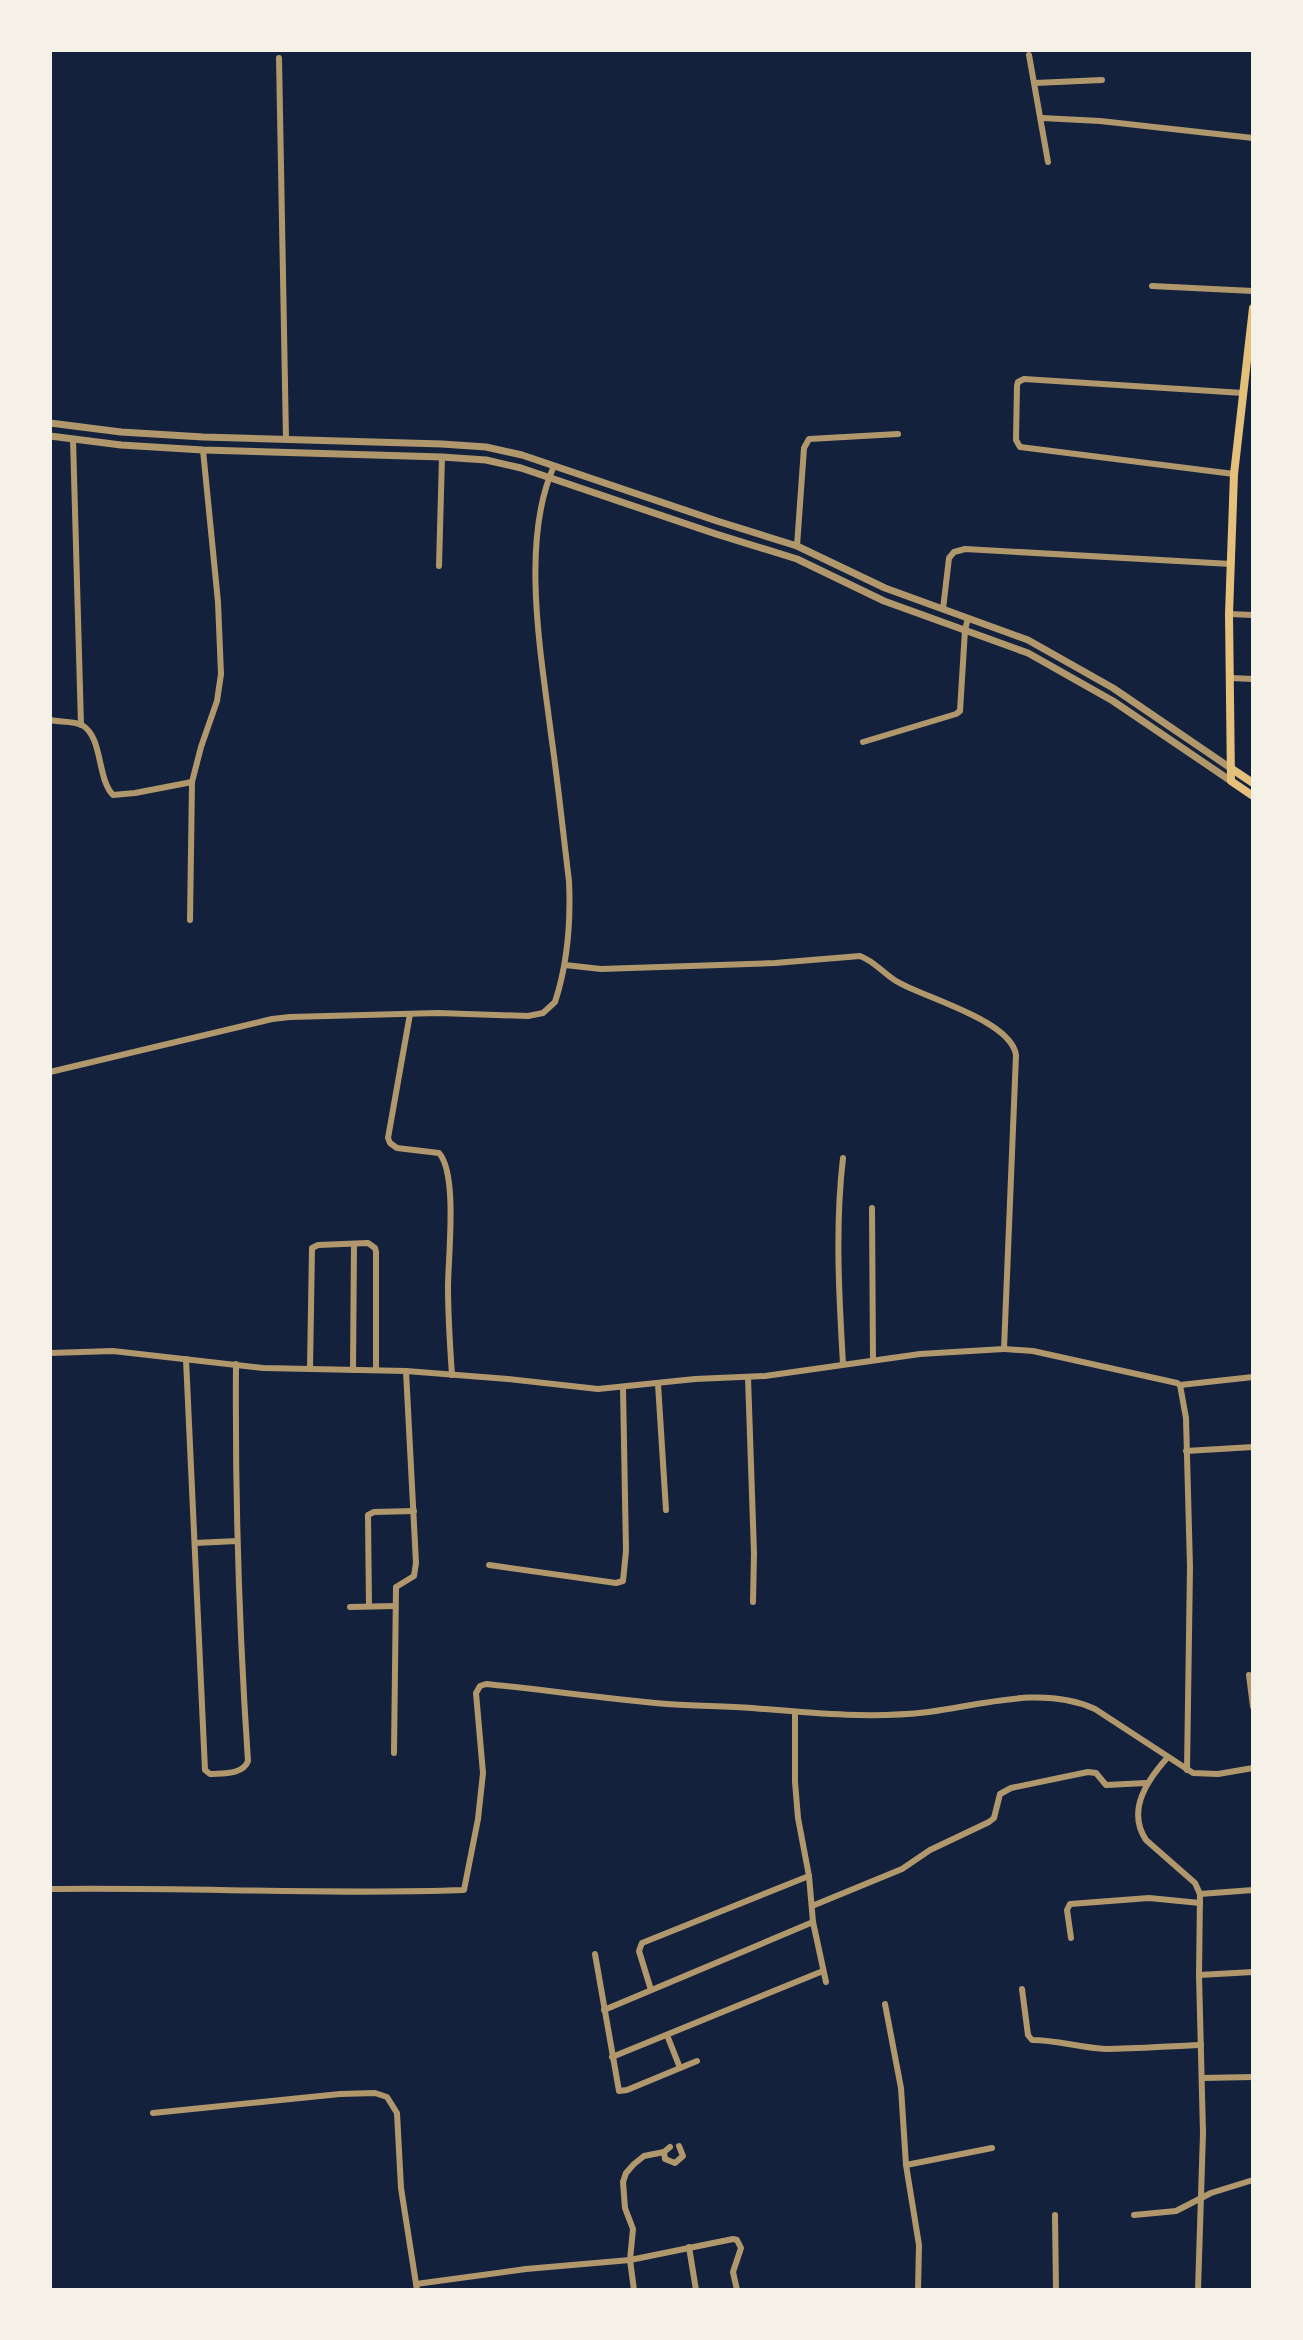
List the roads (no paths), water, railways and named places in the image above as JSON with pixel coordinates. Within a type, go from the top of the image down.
[{"type":"main road","points":[[1253,308],[1234,474],[1229,614],[1231,781],[1253,796]]},
{"type":"main road","points":[[1232,769],[1253,783]]},
{"type":"street","points":[[1029,55],[1048,162]]},
{"type":"street","points":[[279,58],[286,439]]},
{"type":"street","points":[[1035,83],[1102,80]]},
{"type":"street","points":[[1042,118],[1100,121],[1253,138]]},
{"type":"street","points":[[1152,286],[1253,291]]},
{"type":"street","points":[[1234,474],[1020,447],[1016,440],[1017,386],[1024,379],[1243,393]]},
{"type":"street","points":[[50,423],[203,437],[486,447],[522,455],[797,546],[885,588],[1028,640],[1101,681],[1232,769]]},
{"type":"street","points":[[797,546],[804,448],[809,439],[898,434]]},
{"type":"street","points":[[50,436],[121,445],[203,450],[442,457],[486,460],[521,468],[797,559],[884,601],[1028,653],[1113,701],[1231,781]]},
{"type":"street","points":[[73,439],[81,725]]},
{"type":"street","points":[[297,439],[297,454]]},
{"type":"street","points":[[190,920],[192,782],[217,701],[221,674],[218,602],[203,450]]},
{"type":"street","points":[[439,566],[442,457]]},
{"type":"street","points":[[50,1072],[272,1019],[410,1014],[528,1016],[543,1013],[555,1002],[565,965],[570,915],[569,881],[536,582],[539,514],[554,466]]},
{"type":"street","points":[[943,609],[949,558],[954,552],[965,549],[1231,564]]},
{"type":"street","points":[[1229,614],[1253,615]]},
{"type":"street","points":[[863,742],[960,711],[968,618]]},
{"type":"street","points":[[1231,678],[1253,679]]},
{"type":"street","points":[[50,720],[81,725],[90,734],[105,784],[113,795],[192,782]]},
{"type":"street","points":[[565,965],[601,969],[775,963],[860,956],[869,959],[896,981],[979,1019],[1008,1038],[1014,1045],[1016,1055],[1004,1349]]},
{"type":"street","points":[[410,1014],[388,1138],[397,1148],[439,1153],[446,1163],[452,1227],[448,1289],[452,1375]]},
{"type":"street","points":[[843,1158],[839,1301],[843,1364]]},
{"type":"street","points":[[872,1208],[873,1360]]},
{"type":"street","points":[[310,1369],[312,1248],[318,1245],[368,1243],[376,1252],[376,1370]]},
{"type":"street","points":[[353,1370],[354,1244]]},
{"type":"street","points":[[50,1353],[113,1351],[263,1368],[406,1371],[584,1388],[623,1388],[695,1379],[748,1377],[811,1371],[920,1354],[1004,1349],[1033,1351],[1180,1385],[1253,1377]]},
{"type":"street","points":[[186,1359],[205,1770],[210,1774],[241,1770],[248,1761],[235,1483],[236,1364]]},
{"type":"street","points":[[394,1753],[396,1587],[400,1582],[413,1578],[415,1573],[406,1371]]},
{"type":"street","points":[[748,1377],[753,1602]]},
{"type":"street","points":[[658,1384],[666,1510]]},
{"type":"street","points":[[1180,1385],[1186,1418],[1190,1567],[1187,1770]]},
{"type":"street","points":[[489,1565],[616,1583],[623,1581],[626,1551],[623,1388]]},
{"type":"street","points":[[1186,1451],[1253,1447]]},
{"type":"street","points":[[369,1606],[368,1515],[374,1512],[414,1511]]},
{"type":"street","points":[[195,1543],[237,1541]]},
{"type":"street","points":[[350,1607],[395,1606]]},
{"type":"street","points":[[1249,1675],[1253,1707]]},
{"type":"street","points":[[50,1889],[464,1890],[481,1798],[482,1756],[476,1693],[482,1685],[669,1704],[892,1715],[1032,1698],[1068,1699],[1113,1719],[1187,1770],[1218,1774],[1253,1768]]},
{"type":"street","points":[[795,1712],[798,1818],[809,1876],[813,1922],[826,1982]]},
{"type":"street","points":[[1168,1757],[1146,1783],[1139,1805],[1141,1833],[1195,1883],[1200,1894],[1203,2133],[1198,2290]]},
{"type":"street","points":[[812,1906],[902,1869],[930,1850],[989,1822],[994,1818],[1000,1794],[1011,1788],[1088,1772],[1096,1773],[1106,1785],[1146,1783]]},
{"type":"street","points":[[651,1990],[639,1951],[642,1943],[809,1876]]},
{"type":"street","points":[[1200,1894],[1253,1890]]},
{"type":"street","points":[[1071,1938],[1067,1910],[1070,1904],[1149,1898],[1200,1903]]},
{"type":"street","points":[[604,2010],[813,1922]]},
{"type":"street","points":[[595,1954],[620,2092],[697,2061]]},
{"type":"street","points":[[612,2057],[823,1971]]},
{"type":"street","points":[[1199,1975],[1253,1972]]},
{"type":"street","points":[[1022,1989],[1028,2035],[1032,2040],[1107,2049],[1201,2045]]},
{"type":"street","points":[[885,2004],[901,2088],[906,2165],[919,2245],[918,2290]]},
{"type":"street","points":[[667,2035],[680,2068]]},
{"type":"street","points":[[1202,2078],[1253,2077]]},
{"type":"street","points":[[153,2113],[340,2094],[370,2092],[387,2097],[397,2113],[401,2188],[417,2287],[526,2269],[630,2260],[725,2239],[737,2240],[741,2248],[733,2272],[737,2290]]},
{"type":"street","points":[[634,2290],[630,2260],[633,2229],[625,2208],[623,2182],[629,2169],[644,2156],[667,2149],[668,2162],[675,2163],[683,2156],[679,2146]]},
{"type":"street","points":[[906,2165],[992,2148]]},
{"type":"street","points":[[1134,2215],[1176,2211],[1201,2198],[1253,2180]]},
{"type":"street","points":[[1055,2215],[1056,2290]]},
{"type":"street","points":[[689,2247],[696,2290]]}]
